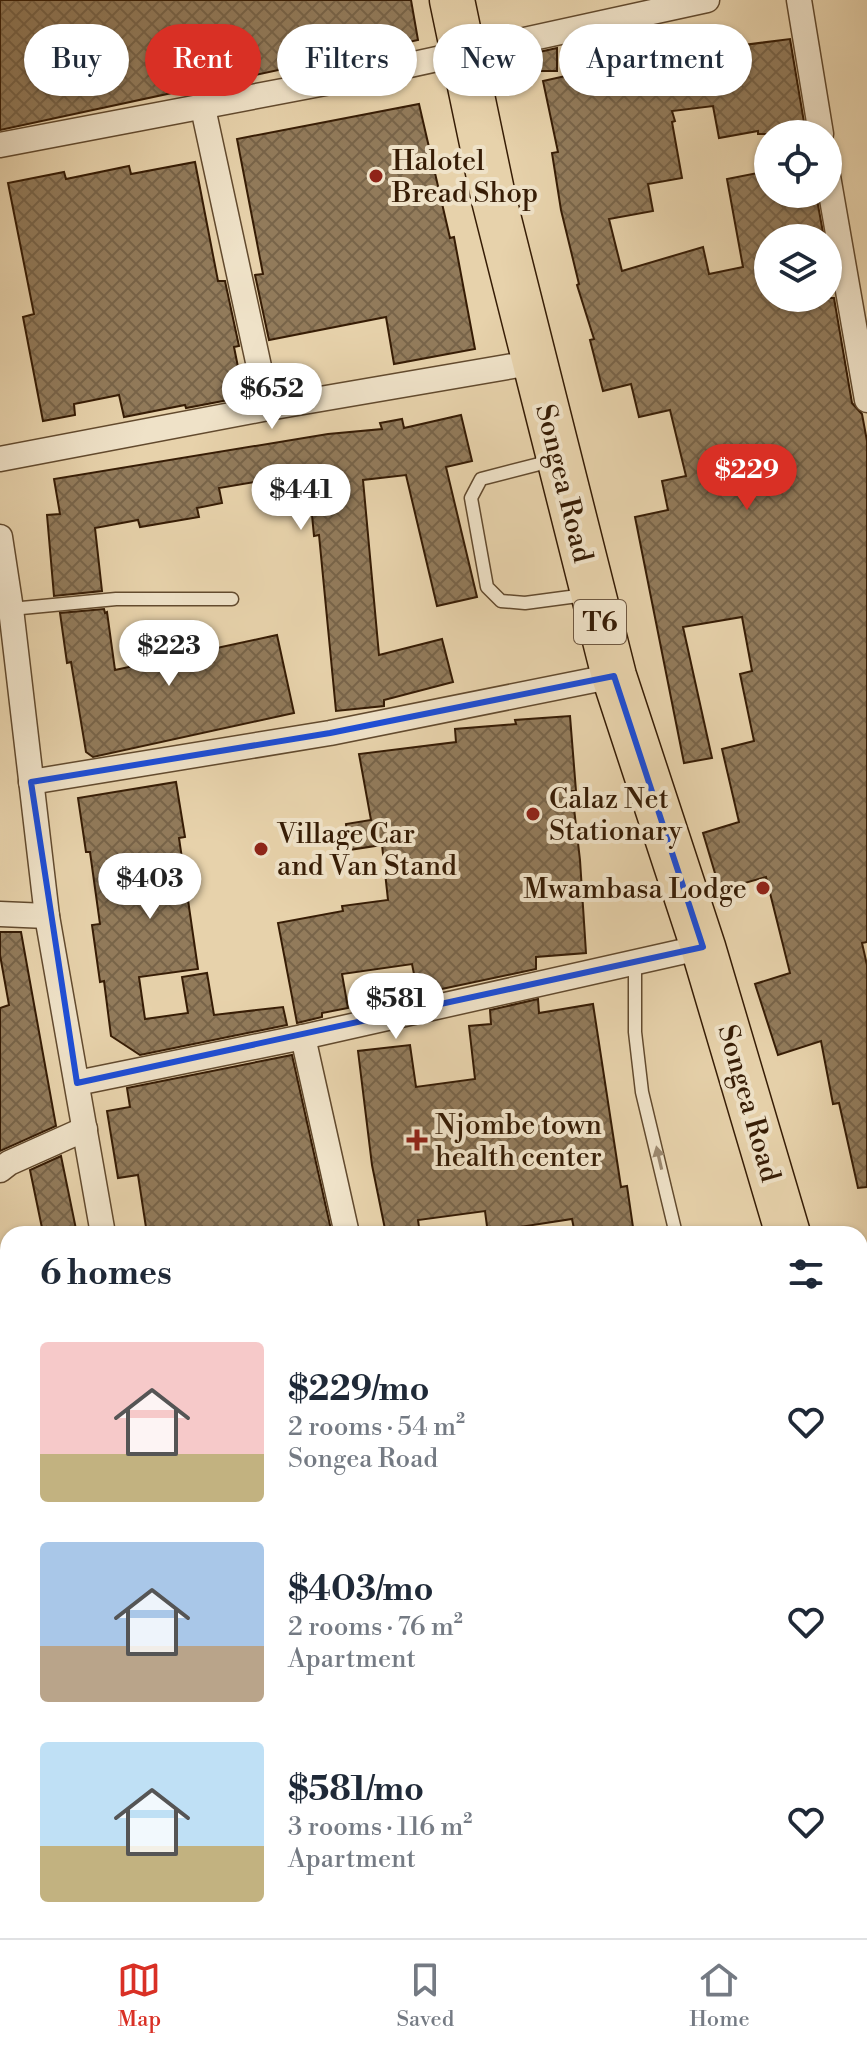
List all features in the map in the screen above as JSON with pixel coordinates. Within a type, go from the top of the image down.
[{"type":"highway","name":"Songea Road","points":[[452,0],[457,24]]},
{"type":"highway","name":"Songea Road","points":[[471,96],[493,196],[614,676],[703,947],[786,1226]]},
{"type":"street","points":[[543,35],[707,0]]},
{"type":"street","points":[[799,0],[819,120]]},
{"type":"street","points":[[0,145],[203,108],[433,59]]},
{"type":"street","points":[[203,108],[268,408]]},
{"type":"street","points":[[834,208],[867,400]]},
{"type":"street","points":[[0,459],[268,408],[536,362]]},
{"type":"street","points":[[0,537],[47,916],[102,1226]]},
{"type":"street","points":[[31,782],[330,733],[614,676]]},
{"type":"street","points":[[0,914],[47,916]]},
{"type":"street","points":[[77,1083],[303,1037],[703,947]]},
{"type":"street","points":[[303,1037],[345,1226]]},
{"type":"street","points":[[0,1170],[85,1129]]},
{"type":"lane","points":[[558,459],[481,479],[471,498],[487,587],[501,601],[525,603],[592,594]]},
{"type":"lane","points":[[11,609],[116,599],[232,599]]},
{"type":"lane","points":[[636,960],[635,1032],[642,1092],[674,1226]]},
{"type":"highlighted area","points":[[614,676],[703,947],[77,1083],[31,782],[330,733]]},
{"type":"building","points":[[0,0],[411,0],[415,24],[277,24],[277,70],[261,74],[261,24],[145,24],[145,96],[158,96],[0,130]]},
{"type":"building","points":[[790,39],[804,120],[754,120],[754,132],[719,138],[713,106],[672,111],[682,178],[648,184],[653,211],[609,219],[622,271],[703,247],[709,274],[743,267],[727,179],[754,174],[754,208],[819,208],[821,224],[754,224],[754,312],[836,312],[852,403],[862,414],[867,441],[867,942],[862,943],[867,965],[867,1187],[858,1188],[839,1103],[833,1104],[821,1041],[778,1055],[755,984],[790,973],[766,877],[720,890],[703,833],[739,822],[722,749],[754,741],[740,674],[752,671],[742,617],[683,627],[712,758],[684,763],[635,517],[668,510],[662,481],[686,476],[670,410],[639,417],[631,384],[603,391],[590,340],[594,339],[577,285],[561,210],[552,153],[558,152],[543,81],[559,77],[559,96],[752,96],[752,44]]},
{"type":"building","points":[[557,48],[557,71],[543,71],[543,51]]},
{"type":"building","points":[[419,104],[450,238],[454,237],[475,349],[394,364],[386,317],[269,340],[255,275],[263,274],[237,139]]},
{"type":"building","points":[[195,162],[218,281],[225,281],[239,346],[234,347],[244,397],[124,417],[119,395],[74,404],[75,415],[43,421],[23,317],[34,314],[8,183],[64,172],[66,179],[129,166],[131,174]]},
{"type":"building","points":[[461,415],[472,461],[446,467],[477,597],[437,606],[406,475],[363,480],[379,655],[442,639],[453,682],[384,700],[384,706],[336,711],[319,535],[314,536],[308,473],[219,488],[222,503],[197,508],[199,517],[140,527],[138,520],[95,528],[102,591],[54,596],[47,515],[60,514],[54,479],[328,434],[382,429],[380,423],[402,419],[404,428]]},
{"type":"building","points":[[104,609],[107,612],[115,670],[277,635],[294,713],[93,757],[86,752],[60,613]]},
{"type":"building","points":[[570,716],[576,791],[572,791],[586,953],[536,957],[536,969],[418,994],[412,964],[342,974],[348,1008],[322,1013],[322,1017],[297,1023],[278,923],[343,911],[342,906],[388,900],[382,845],[349,850],[346,824],[371,820],[359,754],[456,742],[455,729]]},
{"type":"building","points":[[176,782],[185,837],[179,838],[198,969],[139,977],[145,1019],[188,1013],[182,977],[207,973],[214,1015],[283,1007],[287,1025],[140,1055],[111,1036],[92,925],[100,924],[90,852],[86,852],[78,798]]},
{"type":"building","points":[[0,932],[21,932],[56,1126],[0,1151],[0,1008],[9,1005],[0,955]]},
{"type":"building","points":[[538,999],[539,1013],[593,1004],[621,1187],[627,1186],[633,1226],[573,1226],[572,1219],[526,1226],[487,1226],[485,1211],[418,1220],[419,1226],[384,1226],[372,1165],[358,1051],[410,1045],[416,1087],[475,1079],[469,1026],[491,1024],[490,1010]]},
{"type":"building","points":[[292,1055],[330,1226],[146,1226],[138,1175],[118,1178],[107,1111],[130,1107],[127,1088]]},
{"type":"building","points":[[61,1156],[75,1226],[42,1226],[30,1170]]},
{"type":"place","name":"Halotel Bread Shop","points":[[376,176]]},
{"type":"place","name":"Calaz Net Stationary","points":[[533,814]]},
{"type":"place","name":"Village Car and Van Stand","points":[[261,849]]},
{"type":"place","name":"Mwambasa Lodge","points":[[763,888]]},
{"type":"place","name":"Njombe town health center","points":[[417,1140]]}]
